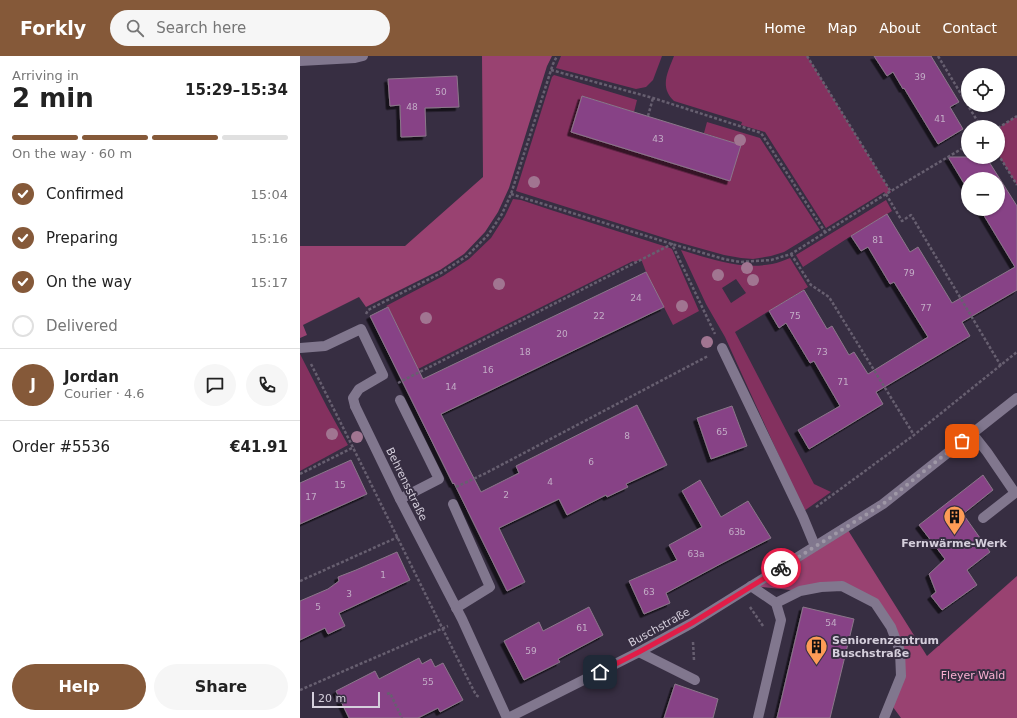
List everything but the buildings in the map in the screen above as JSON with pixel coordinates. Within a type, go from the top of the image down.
[{"type":"street","points":[[300,61],[355,58],[363,56]]},
{"type":"street","points":[[301,348],[325,346],[361,330]]},
{"type":"street","name":"Behrensstraße","points":[[361,330],[383,375],[359,389],[353,398],[355,406],[400,499],[462,619],[508,718]]},
{"type":"street","points":[[722,348],[803,517],[815,546]]},
{"type":"street","name":"Buschstraße","points":[[508,718],[639,652],[692,623],[883,504],[1017,398]]},
{"type":"street","points":[[400,400],[439,479],[400,499]]},
{"type":"street","points":[[972,433],[1015,493],[983,518]]},
{"type":"street","points":[[453,504],[490,587],[456,608]]},
{"type":"street","points":[[751,586],[776,603],[781,620],[758,718]]},
{"type":"street","points":[[776,603],[800,591],[821,587],[842,586],[875,603],[891,627],[900,651],[902,676],[884,718]]},
{"type":"street","points":[[639,652],[695,680]]},
{"type":"path","points":[[361,330],[368,310],[441,273],[467,256],[488,235],[502,214],[511,194],[551,70],[557,56]]},
{"type":"path","points":[[807,56],[891,192]]},
{"type":"path","points":[[938,56],[977,120]]},
{"type":"path","points":[[551,70],[653,98],[761,133],[825,233]]},
{"type":"path","points":[[648,116],[653,98]]},
{"type":"path","points":[[1005,124],[1017,116]]},
{"type":"path","points":[[511,194],[672,244],[740,262],[771,260],[791,254],[886,194],[961,150]]},
{"type":"path","points":[[1004,164],[1017,184]]},
{"type":"path","points":[[886,194],[902,221],[911,215],[1001,366]]},
{"type":"path","points":[[450,490],[486,473],[722,348],[672,244]]},
{"type":"path","points":[[395,384],[672,244]]},
{"type":"path","points":[[791,254],[810,285],[829,297],[914,435]]},
{"type":"path","points":[[301,348],[353,447],[476,695],[482,699]]},
{"type":"path","points":[[803,517],[914,435],[1017,352]]},
{"type":"path","points":[[300,474],[371,439]]},
{"type":"path","points":[[300,580],[416,529]]},
{"type":"path","points":[[740,593],[776,644]]},
{"type":"path","points":[[300,690],[462,619]]},
{"type":"path","points":[[692,623],[695,680]]},
{"type":"path","points":[[387,694],[390,693],[402,718]]},
{"type":"shaded area","points":[[561,56],[662,56],[653,80],[646,87],[636,89],[556,68]]},
{"type":"shaded area","points":[[674,56],[807,56],[891,192],[886,194],[884,192],[826,228],[765,132],[741,125],[742,122],[674,101],[669,96],[666,79]]},
{"type":"shaded area","points":[[554,75],[637,100],[634,112],[583,96],[572,132],[729,181],[740,145],[704,133],[707,122],[760,138],[820,230],[784,252],[753,259],[741,258],[724,255],[674,241],[516,191],[552,77]]},
{"type":"shaded area","points":[[1017,116],[1017,185],[1004,164],[1005,124]]},
{"type":"shaded area","points":[[513,199],[521,200],[672,249],[699,311],[673,325],[641,259],[635,262],[633,261],[418,369],[388,307],[386,306],[443,276],[469,259],[491,238],[505,216]]},
{"type":"shaded area","points":[[886,200],[892,211],[803,267],[796,255]]},
{"type":"shaded area","points":[[681,250],[726,263],[748,266],[772,264],[790,258],[808,287],[735,332],[814,484],[831,492],[804,511],[725,337],[706,304]],"holes":[[[736,279],[746,293],[731,303],[722,288]]]},
{"type":"shaded area","points":[[300,354],[348,445],[300,471]]},
{"type":"green space","points":[[482,56],[552,56],[547,66],[509,188],[498,212],[485,232],[464,254],[440,270],[366,307],[359,297],[303,325],[307,335],[300,338],[300,246],[405,246],[483,177]]},
{"type":"green space","name":"Fleyer Wald","points":[[846,527],[927,656],[1017,576],[1017,718],[901,718],[890,703],[901,677],[900,651],[875,603],[842,586],[800,591],[751,586]]},
{"type":"way so far","points":[[781,568],[883,504],[962,441]]},
{"type":"place","name":"Fernwärme-Werk","points":[[954,536]]},
{"type":"place","name":"Seniorenzentrum Buschstraße","points":[[816,666]]},
{"type":"route","points":[[600,672],[692,623],[781,568]]}]
